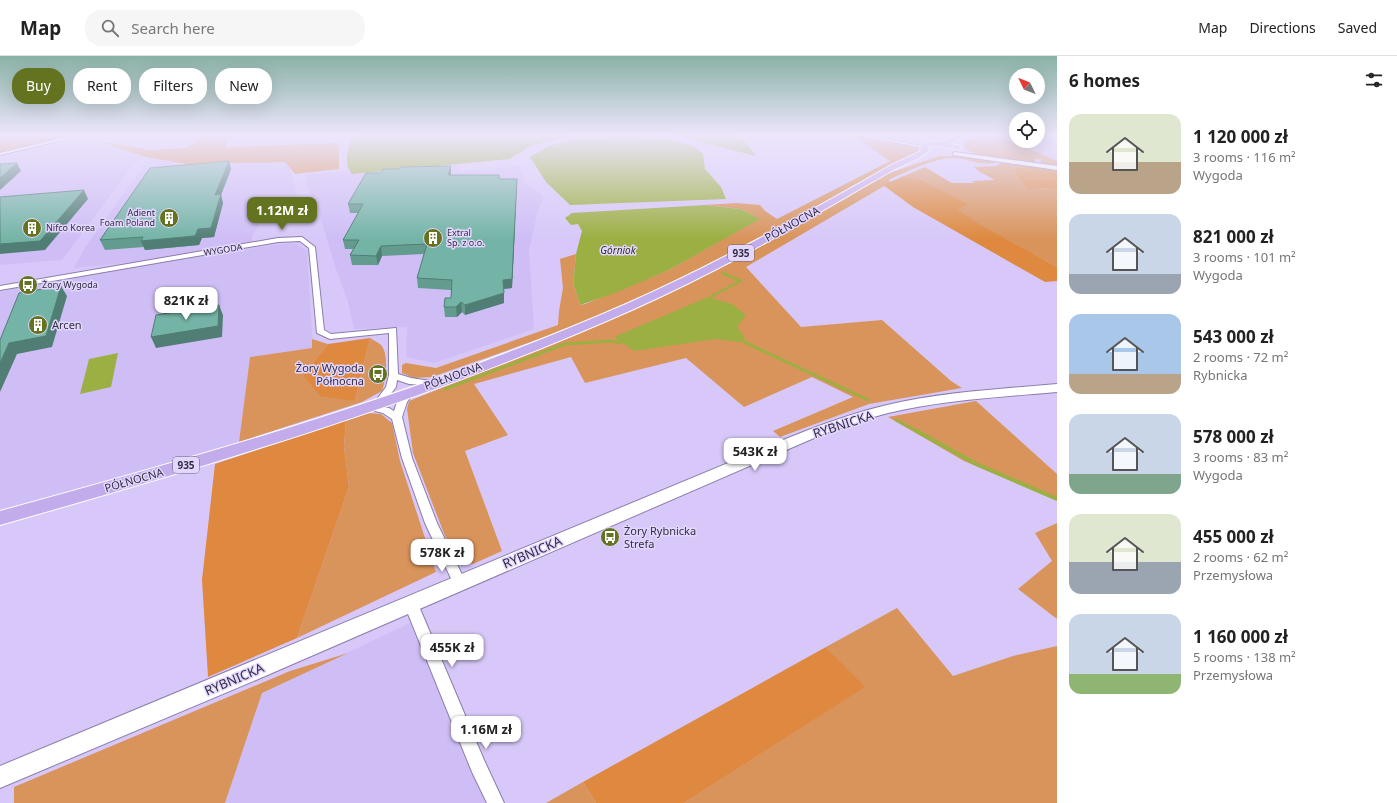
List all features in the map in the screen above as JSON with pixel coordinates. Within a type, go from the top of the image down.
[{"type":"main road","name":"PÓŁNOCNA","points":[[0,518],[193,463],[408,393],[555,338],[677,285],[747,250],[889,169]]},
{"type":"main road","name":"PÓŁNOCNA","points":[[882,174],[897,169]]},
{"type":"street","name":"WYGODA","points":[[0,288],[278,240],[302,239],[312,247],[320,332],[330,337],[393,330],[394,375],[389,390],[374,404]]},
{"type":"street","points":[[394,375],[409,381],[434,384]]},
{"type":"street","name":"RYBNICKA","points":[[0,777],[793,441],[832,426],[882,411],[923,402],[968,396],[1057,388]]},
{"type":"street","points":[[408,393],[401,405],[398,417],[407,458],[424,505],[460,583]]},
{"type":"street","points":[[374,404],[398,417]]},
{"type":"street","points":[[411,604],[478,766],[496,803]]},
{"type":"shaded area","points":[[0,169],[130,169],[62,260],[0,265]]},
{"type":"shaded area","points":[[141,169],[290,169],[303,219],[284,224],[260,223],[252,236],[252,241],[247,244],[137,262],[74,268],[84,249]]},
{"type":"shaded area","points":[[291,169],[339,169],[339,169],[295,174]]},
{"type":"shaded area","points":[[401,169],[458,169],[459,171],[485,169],[521,169],[526,185],[544,196],[537,214],[529,250],[534,329],[434,363],[406,357],[407,327],[354,329],[348,302],[320,216],[307,187],[305,174],[349,171],[352,174]]},
{"type":"shaded area","points":[[875,169],[883,169],[710,266],[629,304],[562,331],[432,377],[414,378],[402,373],[402,365],[406,363],[436,368],[558,325],[563,288],[560,259],[576,254],[573,287],[575,288],[580,305],[667,271],[759,219],[741,209],[705,205],[736,203],[760,205],[765,211],[777,219]]},
{"type":"shaded area","points":[[902,169],[914,169],[888,180],[891,182],[746,267],[801,327],[882,320],[951,381],[962,388],[869,404],[780,437],[773,431],[853,397],[812,377],[744,407],[686,358],[585,383],[571,357],[474,384],[508,435],[465,451],[502,551],[473,564],[460,560],[445,536],[413,453],[407,409],[409,401],[596,326],[731,263],[887,174]]},
{"type":"shaded area","points":[[921,169],[928,169],[952,183],[975,183],[972,181],[995,180],[976,169],[1013,169],[1027,189],[1057,188],[1057,267],[980,225],[957,210],[967,204],[922,180],[904,176]]},
{"type":"shaded area","points":[[1012,169],[1044,169],[1057,171],[1057,188],[1027,189]]},
{"type":"shaded area","points":[[904,176],[922,180],[968,204],[958,210],[981,225],[1057,267],[1057,281],[1045,282],[913,207],[883,185]]},
{"type":"shaded area","points":[[294,243],[307,250],[313,348],[250,357],[239,442],[64,495],[0,512],[0,292],[37,283],[279,244]]},
{"type":"shaded area","points":[[370,338],[381,345],[384,349],[386,374],[382,391],[362,402],[239,442],[250,357],[312,348],[312,339],[328,344],[303,375],[355,401]]},
{"type":"shaded area","points":[[370,338],[355,401],[320,396],[303,375],[328,344]]},
{"type":"shaded area","points":[[976,401],[1057,474],[1057,500],[964,461],[888,417]]},
{"type":"shaded area","points":[[368,413],[381,414],[392,423],[400,461],[436,572],[297,638],[349,487],[344,447],[346,420]]},
{"type":"shaded area","points":[[346,420],[344,447],[349,487],[297,638],[208,677],[202,580],[215,464]]},
{"type":"shaded area","points":[[1057,523],[1057,619],[1018,589],[1052,561],[1035,533]]},
{"type":"shaded area","points":[[897,608],[953,676],[1013,656],[1057,646],[1057,803],[684,803],[864,687],[826,647]]},
{"type":"shaded area","points":[[410,623],[486,803],[225,803],[262,693]]},
{"type":"shaded area","points":[[826,647],[865,687],[684,803],[596,803],[583,782]]},
{"type":"shaded area","points":[[348,653],[262,693],[225,803],[14,803],[14,787],[290,671]]},
{"type":"shaded area","points":[[583,782],[596,803],[546,803]]},
{"type":"water","points":[[349,169],[406,169],[352,174]]},
{"type":"water","points":[[538,169],[705,169],[721,187],[726,199],[570,205],[546,182]]},
{"type":"water","name":"Górniok","points":[[705,205],[741,209],[760,219],[667,271],[615,293],[580,305],[575,288],[573,287],[576,254],[582,231],[578,224],[571,225],[565,218],[572,213]]},
{"type":"water","points":[[708,297],[732,304],[746,315],[737,327],[745,338],[741,342],[716,339],[634,351],[614,337]]},
{"type":"water","points":[[118,353],[111,387],[80,394],[89,359]]},
{"type":"building","points":[[0,169],[10,169],[0,178]]},
{"type":"building","name":"Adient Foam Poland","points":[[149,169],[226,169],[215,195],[221,194],[211,228],[198,229],[195,236],[141,241],[143,237],[100,240]]},
{"type":"building","name":"Extral Sp. z o.o.","points":[[383,169],[450,169],[448,175],[499,175],[499,179],[517,179],[512,279],[503,280],[504,293],[465,305],[461,302],[456,307],[444,307],[445,298],[451,298],[452,280],[417,278],[427,244],[381,246],[376,256],[350,255],[359,240],[343,240],[363,204],[348,204],[366,173],[381,173]]},
{"type":"building","name":"Nifco Korea","points":[[84,190],[40,241],[0,244],[0,197]]},
{"type":"building","points":[[61,286],[46,336],[9,343],[0,363],[0,340],[19,293]]},
{"type":"building","points":[[219,305],[218,326],[151,337],[156,315]]},
{"type":"waterway","points":[[710,297],[741,281],[722,273]]},
{"type":"waterway","points":[[445,389],[565,344],[611,341],[621,343]]},
{"type":"waterway","points":[[742,341],[868,400]]},
{"type":"waterway","points":[[896,420],[917,431]]},
{"type":"waterway","points":[[915,430],[976,464],[1057,499]]},
{"type":"place","name":"Adient Foam Poland","points":[[169,218]]},
{"type":"place","name":"Nifco Korea","points":[[32,228]]},
{"type":"place","name":"Extral Sp. z o.o.","points":[[433,238]]},
{"type":"place","name":"Żory Wygoda","points":[[28,285]]},
{"type":"place","name":"Arcen","points":[[38,325]]},
{"type":"place","name":"Żory Wygoda Północna","points":[[378,374]]},
{"type":"place","name":"Żory Rybnicka Strefa","points":[[610,537]]}]
